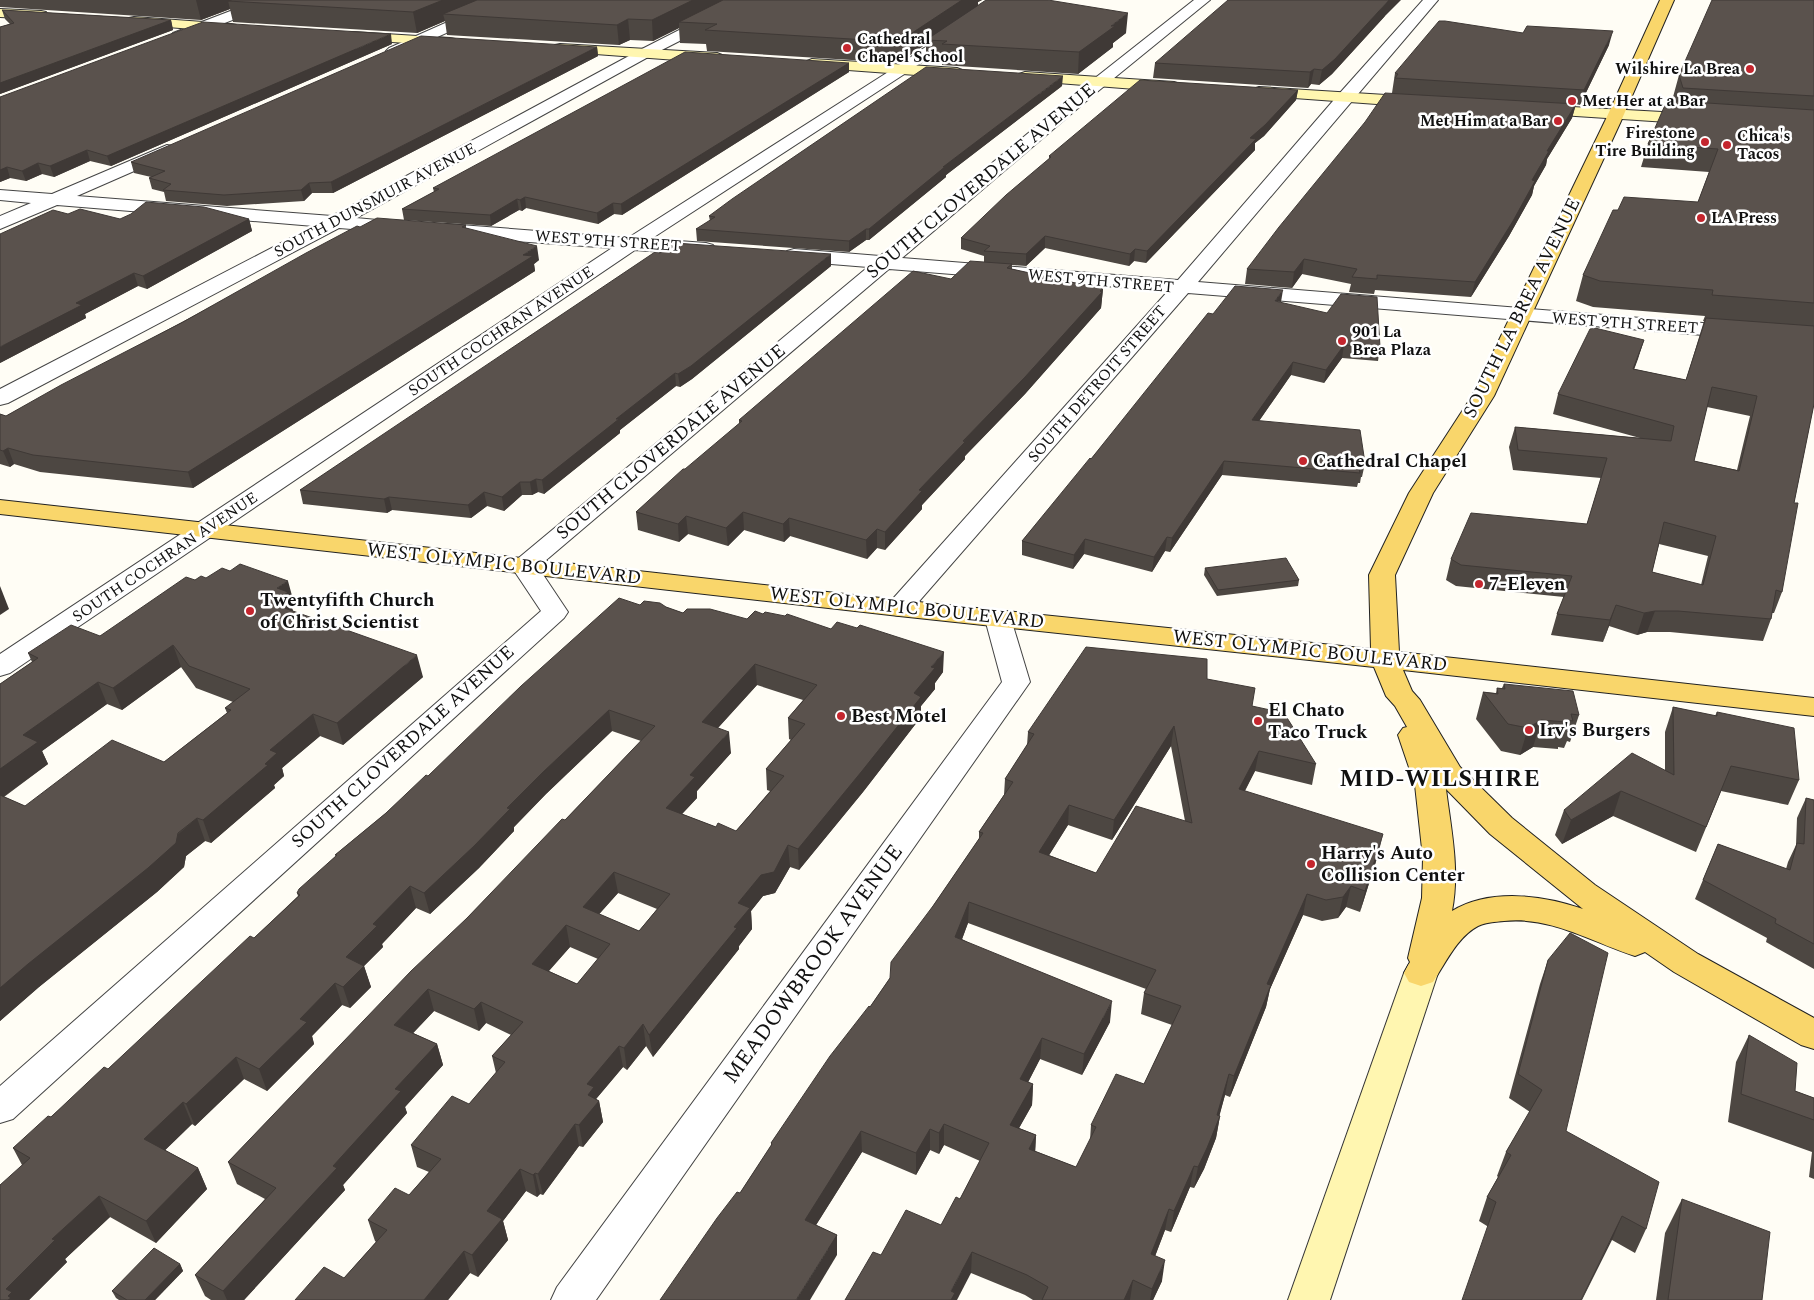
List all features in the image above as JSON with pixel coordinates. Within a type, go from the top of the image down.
[{"type":"main road","name":"SOUTH LA BREA AVENUE","points":[[1667,0],[1616,115],[1483,396],[1422,493],[1382,575],[1385,660],[1400,696],[1406,700],[1449,774],[1501,826],[1583,893],[1686,963],[1814,1035]]},
{"type":"main road","name":"WEST OLYMPIC BOULEVARD","points":[[0,507],[998,619],[1814,707]]},
{"type":"main road","points":[[1400,696],[1430,785],[1439,858],[1438,898],[1421,973]]},
{"type":"main road","points":[[1421,973],[1445,936],[1465,918],[1486,911],[1522,907],[1560,914],[1686,963]]},
{"type":"street","points":[[165,41],[272,0]]},
{"type":"street","points":[[381,57],[509,0]]},
{"type":"street","name":"SOUTH DUNSMUIR AVENUE","points":[[0,398],[335,222],[645,53],[749,0]]},
{"type":"street","name":"SOUTH COCHRAN AVENUE","points":[[0,667],[632,243],[901,70],[1004,0]]},
{"type":"street","name":"SOUTH CLOVERDALE AVENUE","points":[[0,1108],[554,612],[524,566],[883,262],[1099,82],[1203,0]]},
{"type":"street","name":"SOUTH DETROIT STREET","points":[[899,608],[1182,288],[1345,97],[1431,0]]},
{"type":"street","points":[[0,21],[23,14],[51,10]]},
{"type":"street","points":[[0,13],[23,14]]},
{"type":"street","points":[[121,20],[242,29]]},
{"type":"street","points":[[337,35],[467,43]]},
{"type":"street","points":[[545,47],[730,59]]},
{"type":"street","points":[[799,63],[972,74]]},
{"type":"street","points":[[1011,76],[1193,88]]},
{"type":"street","points":[[1243,91],[1434,103]]},
{"type":"street","points":[[1523,109],[1710,120]]},
{"type":"street","points":[[0,223],[184,143]]},
{"type":"street","name":"WEST 9TH STREET","points":[[0,195],[335,222],[724,250]]},
{"type":"street","name":"WEST 9TH STREET","points":[[773,254],[1814,338]]},
{"type":"street","name":"MEADOWBROOK AVENUE","points":[[572,1300],[1016,682],[998,619]]},
{"type":"street","points":[[1309,1300],[1421,973]]},
{"type":"building","points":[[443,0],[413,12],[228,1]]},
{"type":"building","points":[[477,0],[693,0],[652,20],[628,19],[617,25],[443,14]]},
{"type":"building","points":[[723,0],[962,0],[903,39],[872,37],[867,40],[705,30],[717,24],[679,22]]},
{"type":"building","points":[[986,0],[1048,0],[1128,13],[1111,26],[1115,26],[1079,52],[942,44],[947,41],[926,40]]},
{"type":"building","points":[[1228,0],[1389,0],[1335,59],[1322,70],[1314,69],[1310,72],[1155,63]]},
{"type":"building","name":"Wilshire La Brea","points":[[1712,0],[1814,0],[1814,96],[1683,88],[1679,75]]},
{"type":"building","points":[[2,10],[171,20],[0,83],[0,27],[14,23]]},
{"type":"building","points":[[1439,21],[1523,33],[1527,26],[1613,31],[1584,90],[1395,78],[1398,74],[1395,73]]},
{"type":"building","points":[[203,22],[391,34],[107,156],[87,150],[50,166],[38,163],[22,171],[7,167],[0,170],[0,97]]},
{"type":"building","points":[[421,36],[597,47],[331,182],[309,183],[301,190],[224,195],[163,190],[171,184],[149,178],[165,171],[131,162]]},
{"type":"building","points":[[685,52],[849,63],[621,204],[613,203],[597,213],[525,197],[520,200],[517,199],[490,215],[402,209],[439,189],[433,188]]},
{"type":"building","points":[[926,67],[1063,76],[943,167],[946,166],[869,229],[866,229],[849,241],[696,229],[715,217],[709,216],[732,199]]},
{"type":"building","points":[[1140,80],[1298,90],[1250,138],[1256,139],[1147,251],[1135,249],[1130,254],[1045,236],[1026,254],[984,251],[990,246],[961,238],[1006,195],[1051,157],[1049,156]]},
{"type":"building","points":[[1385,93],[1576,104],[1547,151],[1549,151],[1532,180],[1535,181],[1513,221],[1475,282],[1377,275],[1377,279],[1352,277],[1357,269],[1304,259],[1294,272],[1247,269],[1365,122]]},
{"type":"building","points":[[1677,101],[1814,110],[1814,303],[1712,295],[1713,290],[1600,281],[1583,275],[1613,210],[1618,210],[1624,197],[1698,202],[1718,149],[1648,144],[1665,105]]},
{"type":"building","points":[[146,202],[204,207],[249,219],[143,276],[134,273],[76,303],[82,305],[0,347],[0,234],[53,210],[68,214],[80,209],[120,219],[131,214]]},
{"type":"building","points":[[377,218],[466,225],[462,227],[537,246],[523,255],[533,256],[188,472],[33,455],[8,448],[3,451],[0,450],[0,414],[6,416],[61,385],[183,322],[306,253],[357,226],[360,227]]},
{"type":"building","points":[[675,243],[831,254],[691,366],[678,374],[675,373],[616,419],[619,419],[542,480],[536,479],[530,482],[520,482],[502,497],[484,492],[468,505],[300,490],[655,252],[660,253]]},
{"type":"building","points":[[970,261],[1012,264],[1007,268],[1103,289],[1025,377],[919,490],[922,491],[885,532],[877,529],[866,540],[789,518],[783,524],[743,512],[726,528],[686,516],[678,524],[636,512],[683,469],[742,421],[739,420],[913,271],[951,279]]},
{"type":"building","points":[[1235,286],[1283,290],[1275,301],[1327,313],[1341,294],[1377,297],[1380,347],[1344,345],[1326,370],[1293,362],[1252,420],[1360,430],[1365,463],[1363,463],[1363,469],[1359,469],[1360,473],[1224,461],[1172,538],[1167,537],[1154,557],[1085,539],[1074,555],[1022,541],[1091,459],[1208,313],[1213,314]]},
{"type":"building","points":[[1706,318],[1814,326],[1814,404],[1794,503],[1798,503],[1782,592],[1776,590],[1771,619],[1678,611],[1644,613],[1616,605],[1610,620],[1557,614],[1572,576],[1461,565],[1451,559],[1471,513],[1587,524],[1607,458],[1518,450],[1515,427],[1671,441],[1674,426],[1558,394],[1590,329],[1595,328],[1644,340],[1633,369],[1686,380]],"holes":[[[1712,387],[1757,396],[1739,471],[1694,461]],[[1664,522],[1716,536],[1703,585],[1652,572]]]},
{"type":"building","points":[[1286,558],[1299,580],[1218,590],[1205,568]]},
{"type":"building","points":[[240,564],[288,581],[277,588],[288,592],[273,604],[417,655],[337,723],[313,714],[270,750],[277,753],[265,764],[268,765],[203,820],[197,818],[178,833],[176,843],[148,868],[0,988],[0,795],[25,806],[112,740],[164,762],[231,710],[225,708],[250,689],[189,666],[173,645],[113,688],[98,682],[23,735],[38,742],[0,769],[0,684],[38,658],[28,653],[71,625],[100,636],[186,577],[195,580],[201,576],[206,578],[222,568],[230,571]]},
{"type":"building","points":[[619,598],[640,605],[644,601],[660,603],[683,613],[687,609],[710,609],[747,619],[755,611],[763,614],[765,612],[785,616],[787,614],[831,629],[837,622],[857,628],[860,625],[944,652],[931,667],[935,668],[914,693],[921,697],[798,849],[788,845],[774,872],[761,875],[738,903],[750,908],[734,927],[737,928],[649,1035],[643,1024],[624,1048],[619,1046],[587,1084],[594,1087],[588,1095],[599,1101],[579,1125],[575,1124],[538,1174],[535,1173],[533,1175],[520,1169],[487,1211],[502,1219],[472,1255],[464,1251],[424,1300],[295,1300],[324,1267],[344,1278],[387,1230],[368,1220],[395,1188],[409,1195],[441,1159],[411,1145],[452,1096],[469,1104],[505,1062],[492,1056],[523,1022],[481,1002],[474,1009],[428,989],[394,1025],[437,1044],[395,1089],[401,1091],[333,1166],[337,1168],[223,1291],[195,1275],[276,1188],[228,1162],[411,971],[467,918],[562,819],[565,820],[655,726],[609,710],[542,773],[507,808],[510,809],[474,846],[424,893],[410,886],[373,924],[377,926],[346,957],[364,966],[343,987],[335,983],[300,1019],[307,1022],[259,1069],[236,1057],[186,1104],[183,1102],[144,1139],[198,1168],[146,1221],[99,1196],[52,1239],[55,1240],[6,1289],[12,1292],[8,1296],[11,1298],[0,1300],[0,1185],[30,1158],[13,1148],[48,1116],[51,1117],[104,1067],[108,1069],[250,936],[254,938],[300,895],[297,893],[299,889],[337,855],[335,855],[386,813],[426,775],[428,776],[521,686]],"holes":[[[755,664],[817,685],[788,718],[805,724],[766,769],[784,776],[736,831],[718,823],[716,827],[666,808],[695,777],[690,775],[729,732],[702,722]],[[614,872],[670,894],[639,931],[583,907]],[[566,925],[610,944],[577,984],[532,964]]]},
{"type":"building","points":[[1086,647],[1207,659],[1207,679],[1255,688],[1252,706],[1284,713],[1316,764],[1259,751],[1239,789],[1383,834],[1365,891],[1351,886],[1343,897],[1326,900],[1307,894],[1267,984],[1271,985],[1234,1076],[1229,1074],[1217,1115],[1220,1116],[1207,1148],[1198,1167],[1194,1166],[1174,1211],[1169,1209],[1151,1254],[1165,1260],[1152,1289],[1133,1280],[1124,1300],[1042,1300],[1048,1287],[1027,1275],[972,1252],[951,1291],[955,1293],[951,1300],[845,1300],[873,1252],[881,1255],[906,1210],[941,1225],[956,1197],[960,1199],[989,1143],[944,1124],[939,1133],[930,1129],[916,1153],[861,1131],[805,1220],[837,1235],[796,1300],[660,1300],[717,1218],[737,1192],[740,1193],[771,1143],[830,1056],[870,1007],[890,978],[891,962],[933,906],[983,833],[979,832],[1013,782],[1005,779],[1034,734],[1028,732]],"holes":[[[1174,726],[1192,823],[1136,806],[1096,873],[1039,852],[1069,805],[1114,820]],[[969,902],[1156,970],[1144,993],[1181,1006],[1144,1084],[1116,1074],[1091,1125],[1096,1127],[1076,1167],[1029,1149],[1036,1135],[1010,1125],[1033,1084],[1020,1079],[1042,1038],[1084,1054],[1112,1001],[955,937]]]},
{"type":"building","points":[[1504,684],[1573,691],[1579,715],[1571,714],[1573,721],[1566,720],[1566,722],[1541,720],[1528,728],[1508,724],[1483,692],[1498,694],[1497,688],[1505,689]]},
{"type":"building","points":[[1673,707],[1717,716],[1717,712],[1794,728],[1799,780],[1731,766],[1706,827],[1621,791],[1571,820],[1564,810],[1632,753],[1674,775]]},
{"type":"building","points":[[1806,798],[1814,800],[1814,944],[1775,923],[1776,919],[1703,880],[1718,844],[1790,870],[1797,843],[1804,844]]},
{"type":"building","points":[[1570,933],[1608,953],[1566,1131],[1659,1182],[1646,1229],[1622,1216],[1581,1300],[1462,1300],[1496,1202],[1487,1197],[1511,1155],[1506,1152],[1542,1090],[1518,1074],[1548,960]]},
{"type":"building","points":[[1749,1035],[1797,1063],[1795,1091],[1814,1098],[1814,1120],[1741,1094]]},
{"type":"building","points":[[1682,1199],[1770,1232],[1762,1300],[1668,1300]]},
{"type":"building","points":[[154,1248],[180,1264],[145,1300],[127,1300],[112,1291]]},
{"type":"place","name":"Cathedral Chapel School","points":[[847,48]]},
{"type":"place","name":"Wilshire La Brea","points":[[1750,69]]},
{"type":"place","name":"Met Her at a Bar","points":[[1572,101]]},
{"type":"place","name":"Met Him at a Bar","points":[[1558,121]]},
{"type":"place","name":"Firestone Tire Building","points":[[1705,142]]},
{"type":"place","name":"Chica's Tacos","points":[[1727,145]]},
{"type":"place","name":"LA Press","points":[[1701,218]]},
{"type":"place","name":"901 La Brea Plaza","points":[[1342,341]]},
{"type":"place","name":"Cathedral Chapel","points":[[1303,461]]},
{"type":"place","name":"7-Eleven","points":[[1479,584]]},
{"type":"place","name":"Twentyfifth Church of Christ Scientist","points":[[250,611]]},
{"type":"place","name":"Best Motel","points":[[841,716]]},
{"type":"place","name":"El Chato Taco Truck","points":[[1258,721]]},
{"type":"place","name":"Irv's Burgers","points":[[1529,730]]},
{"type":"place","name":"Harry's Auto Collision Center","points":[[1311,864]]},
{"type":"district","name":"MID-WILSHIRE","points":[[1440,779]]}]
